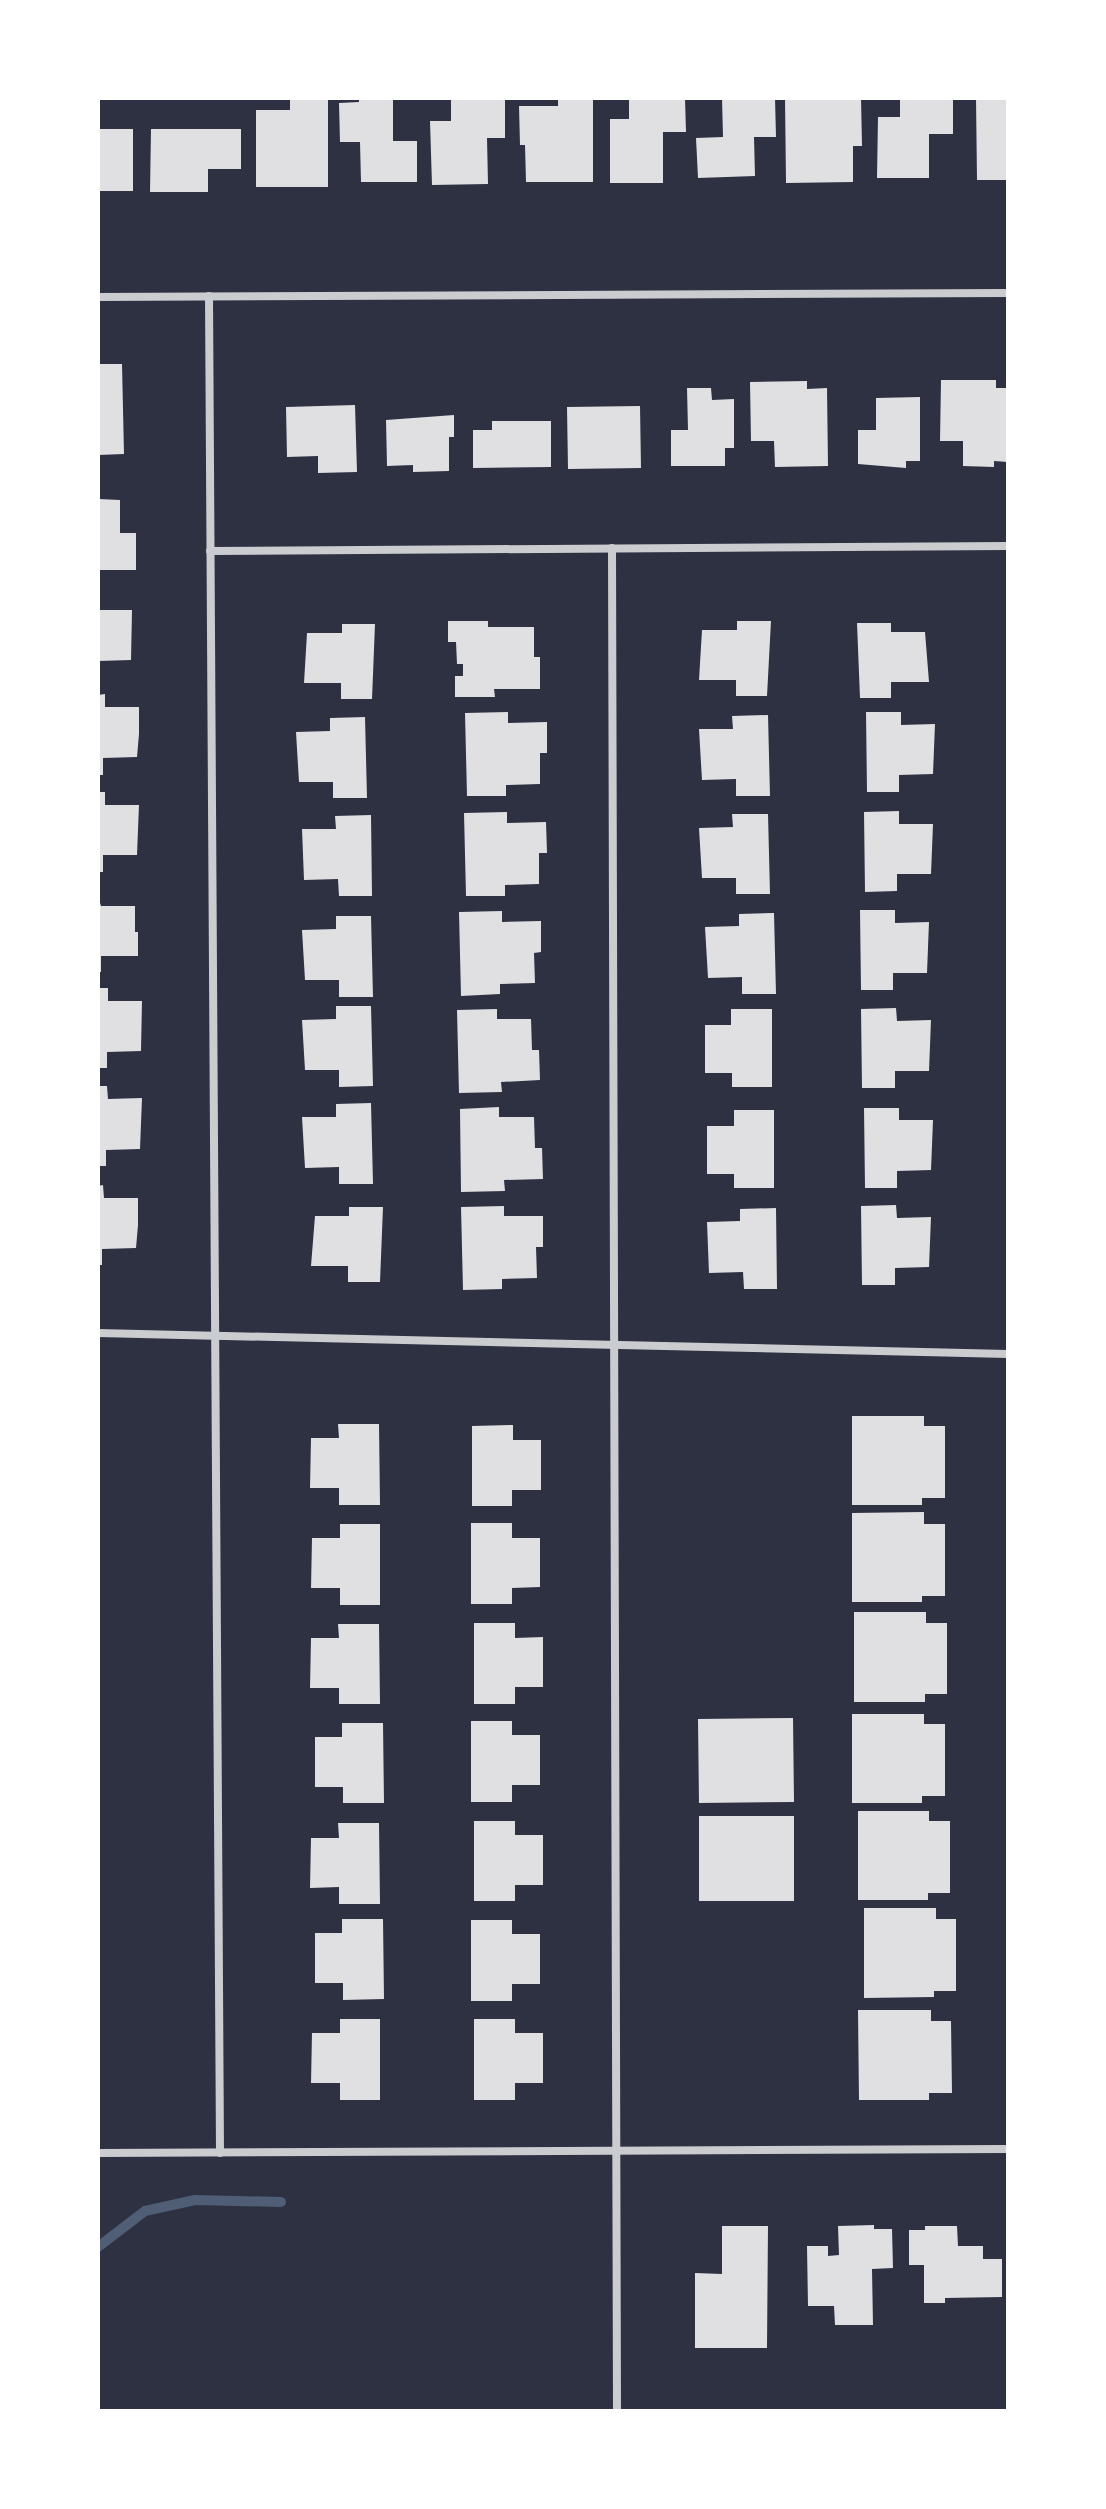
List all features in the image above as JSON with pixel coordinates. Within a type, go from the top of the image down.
[{"type":"street","points":[[98,297],[1008,293]]},
{"type":"street","points":[[209,296],[220,2153]]},
{"type":"street","points":[[210,551],[1008,546]]},
{"type":"street","points":[[612,548],[617,2411]]},
{"type":"street","points":[[98,1333],[1008,1354]]},
{"type":"street","points":[[98,2153],[1008,2149]]},
{"type":"building","points":[[290,98],[328,98],[328,187],[256,187],[256,110],[290,110]]},
{"type":"building","points":[[359,98],[393,98],[393,141],[417,141],[417,182],[361,182],[360,142],[340,142],[339,103],[359,102]]},
{"type":"building","points":[[505,98],[505,138],[487,138],[488,184],[432,185],[430,121],[451,121],[451,99]]},
{"type":"building","points":[[558,98],[593,98],[593,182],[526,182],[525,145],[520,145],[519,106],[558,106]]},
{"type":"building","points":[[629,98],[685,98],[686,132],[663,132],[663,183],[610,183],[610,119],[629,119]]},
{"type":"building","points":[[722,98],[775,98],[776,137],[754,137],[755,176],[698,178],[696,138],[723,137]]},
{"type":"building","points":[[785,98],[861,98],[862,146],[853,146],[853,182],[786,183]]},
{"type":"building","points":[[900,98],[953,98],[953,134],[929,134],[929,178],[877,178],[878,117],[900,117]]},
{"type":"building","points":[[976,98],[1008,98],[1008,180],[977,180]]},
{"type":"building","points":[[98,129],[133,129],[133,191],[98,191]]},
{"type":"building","points":[[151,129],[241,129],[241,169],[208,169],[208,192],[150,192]]},
{"type":"building","points":[[98,364],[122,364],[124,454],[98,455]]},
{"type":"building","points":[[941,380],[996,380],[996,388],[1008,388],[1008,462],[994,461],[994,467],[963,466],[963,441],[940,441]]},
{"type":"building","points":[[807,381],[807,389],[827,388],[828,466],[775,467],[774,441],[751,441],[750,382]]},
{"type":"building","points":[[687,388],[711,388],[712,400],[734,399],[734,448],[725,448],[725,466],[671,466],[671,430],[688,430]]},
{"type":"building","points":[[920,397],[920,461],[906,461],[906,468],[858,464],[858,430],[876,430],[876,398]]},
{"type":"building","points":[[355,405],[357,472],[318,473],[318,456],[287,457],[286,407]]},
{"type":"building","points":[[640,406],[641,468],[568,469],[567,407]]},
{"type":"building","points":[[454,415],[454,437],[449,437],[449,471],[413,472],[413,465],[387,466],[386,420]]},
{"type":"building","points":[[492,421],[551,421],[551,467],[473,468],[473,430],[492,430]]},
{"type":"building","points":[[98,499],[120,500],[120,533],[136,533],[136,570],[98,570]]},
{"type":"building","points":[[98,610],[132,610],[131,660],[98,661]]},
{"type":"building","points":[[448,621],[488,621],[488,627],[534,627],[534,657],[540,657],[540,689],[494,689],[495,697],[455,697],[455,676],[463,676],[463,664],[457,664],[456,642],[448,642]]},
{"type":"building","points":[[737,621],[771,621],[767,696],[736,696],[736,680],[699,680],[702,630],[737,630]]},
{"type":"building","points":[[857,623],[891,623],[891,632],[925,632],[929,682],[891,682],[891,698],[860,698]]},
{"type":"building","points":[[342,624],[375,624],[372,699],[341,699],[341,683],[304,683],[307,633],[342,633]]},
{"type":"building","points":[[105,694],[105,707],[139,707],[139,734],[137,757],[103,758],[103,775],[98,775],[98,695]]},
{"type":"building","points":[[508,712],[508,723],[547,722],[547,753],[540,753],[540,784],[506,785],[506,796],[467,796],[465,713]]},
{"type":"building","points":[[866,712],[901,712],[901,725],[935,724],[933,774],[899,775],[899,792],[867,792]]},
{"type":"building","points":[[768,715],[770,796],[736,796],[736,779],[702,780],[699,729],[733,729],[732,716]]},
{"type":"building","points":[[365,717],[367,798],[333,798],[333,782],[299,782],[296,732],[330,731],[330,718]]},
{"type":"building","points":[[98,792],[105,792],[105,805],[139,805],[137,855],[103,855],[103,872],[98,872]]},
{"type":"building","points":[[899,811],[899,824],[933,824],[931,874],[897,874],[897,891],[865,892],[864,812]]},
{"type":"building","points":[[507,812],[507,823],[546,822],[547,853],[539,853],[539,884],[505,885],[505,896],[466,896],[464,813]]},
{"type":"building","points":[[732,814],[768,814],[770,894],[736,894],[736,878],[702,878],[699,828],[733,827]]},
{"type":"building","points":[[371,815],[372,896],[339,896],[338,879],[304,880],[302,829],[336,829],[335,816]]},
{"type":"building","points":[[98,896],[101,906],[135,906],[135,932],[138,932],[138,956],[101,956],[101,972],[98,972]]},
{"type":"building","points":[[860,910],[895,910],[895,923],[929,922],[927,973],[893,973],[893,990],[861,990]]},
{"type":"building","points":[[502,911],[502,922],[541,921],[541,952],[534,953],[535,983],[500,984],[500,994],[461,996],[459,912]]},
{"type":"building","points":[[774,913],[776,994],[742,994],[742,977],[708,978],[705,927],[739,926],[739,914]]},
{"type":"building","points":[[336,916],[371,916],[373,997],[339,997],[339,980],[305,980],[302,930],[336,929]]},
{"type":"building","points":[[98,988],[108,988],[108,1001],[142,1001],[141,1051],[107,1052],[107,1068],[98,1068]]},
{"type":"building","points":[[336,1006],[371,1006],[373,1086],[339,1087],[339,1070],[305,1070],[302,1020],[336,1019]]},
{"type":"building","points":[[896,1008],[897,1021],[931,1020],[929,1071],[895,1071],[895,1088],[862,1088],[861,1009]]},
{"type":"building","points":[[497,1009],[497,1019],[531,1019],[532,1050],[539,1050],[540,1080],[501,1082],[502,1092],[459,1093],[457,1010]]},
{"type":"building","points":[[731,1009],[772,1009],[772,1087],[732,1087],[732,1073],[705,1073],[705,1025],[731,1025]]},
{"type":"building","points":[[98,1086],[107,1086],[108,1099],[142,1098],[140,1149],[106,1150],[106,1166],[98,1166]]},
{"type":"building","points":[[371,1103],[373,1184],[339,1184],[339,1167],[305,1168],[302,1117],[336,1117],[336,1104]]},
{"type":"building","points":[[499,1107],[499,1117],[534,1117],[535,1148],[542,1148],[543,1179],[504,1180],[505,1191],[461,1192],[460,1109]]},
{"type":"building","points":[[864,1108],[899,1108],[899,1120],[933,1120],[931,1170],[897,1171],[897,1188],[865,1188]]},
{"type":"building","points":[[734,1110],[774,1110],[774,1188],[734,1188],[734,1174],[707,1174],[707,1126],[734,1126]]},
{"type":"building","points":[[103,1185],[104,1198],[138,1198],[138,1225],[136,1248],[102,1249],[102,1265],[98,1265],[98,1186]]},
{"type":"building","points":[[896,1205],[897,1218],[931,1217],[929,1267],[895,1268],[895,1285],[862,1285],[861,1206]]},
{"type":"building","points":[[504,1206],[504,1216],[543,1216],[543,1247],[536,1247],[537,1278],[502,1279],[502,1289],[463,1290],[461,1207]]},
{"type":"building","points":[[349,1207],[383,1207],[380,1282],[348,1282],[348,1266],[311,1266],[315,1216],[349,1216]]},
{"type":"building","points":[[776,1208],[777,1289],[744,1289],[743,1272],[709,1273],[707,1222],[740,1221],[740,1209]]},
{"type":"building","points":[[852,1416],[924,1416],[924,1426],[945,1426],[945,1498],[922,1498],[922,1505],[852,1505]]},
{"type":"building","points":[[338,1424],[379,1424],[380,1505],[339,1505],[339,1488],[310,1488],[311,1438],[339,1438]]},
{"type":"building","points":[[513,1425],[513,1440],[541,1440],[541,1490],[512,1490],[512,1506],[472,1506],[472,1426]]},
{"type":"building","points":[[924,1512],[924,1524],[945,1524],[945,1596],[922,1596],[922,1602],[852,1602],[852,1513]]},
{"type":"building","points":[[471,1523],[512,1523],[512,1538],[540,1538],[540,1587],[512,1588],[512,1604],[471,1604]]},
{"type":"building","points":[[340,1524],[380,1524],[380,1605],[340,1605],[340,1588],[311,1588],[312,1538],[340,1538]]},
{"type":"building","points":[[854,1612],[926,1612],[926,1623],[947,1623],[947,1694],[925,1694],[925,1702],[854,1702]]},
{"type":"building","points":[[474,1623],[515,1623],[515,1638],[543,1637],[543,1687],[515,1687],[515,1704],[474,1704]]},
{"type":"building","points":[[338,1624],[379,1624],[380,1704],[339,1704],[339,1688],[310,1688],[311,1638],[339,1638]]},
{"type":"building","points":[[852,1714],[924,1714],[924,1724],[945,1724],[945,1796],[922,1796],[922,1803],[852,1803]]},
{"type":"building","points":[[793,1718],[794,1802],[699,1803],[698,1719]]},
{"type":"building","points":[[471,1721],[512,1721],[512,1735],[540,1735],[540,1785],[512,1785],[512,1802],[471,1802]]},
{"type":"building","points":[[342,1723],[383,1723],[384,1803],[343,1803],[343,1787],[315,1787],[315,1737],[342,1737]]},
{"type":"building","points":[[858,1811],[929,1811],[929,1821],[950,1821],[950,1893],[928,1893],[928,1900],[858,1900]]},
{"type":"building","points":[[699,1816],[794,1816],[794,1901],[699,1901]]},
{"type":"building","points":[[474,1821],[515,1821],[515,1835],[543,1835],[543,1885],[515,1885],[515,1901],[474,1901]]},
{"type":"building","points":[[338,1823],[379,1823],[380,1904],[339,1904],[339,1887],[310,1888],[311,1838],[339,1838]]},
{"type":"building","points":[[864,1908],[936,1908],[936,1919],[956,1919],[956,1991],[934,1991],[934,1997],[864,1998]]},
{"type":"building","points":[[342,1919],[383,1919],[384,1999],[343,2000],[343,1983],[315,1983],[315,1933],[342,1933]]},
{"type":"building","points":[[471,1920],[512,1920],[512,1934],[540,1934],[540,1984],[512,1984],[512,2001],[471,2001]]},
{"type":"building","points":[[858,2010],[931,2010],[931,2021],[951,2021],[952,2093],[929,2093],[929,2100],[859,2100]]},
{"type":"building","points":[[340,2019],[380,2019],[380,2100],[340,2100],[340,2083],[311,2083],[312,2033],[340,2033]]},
{"type":"building","points":[[474,2019],[515,2019],[515,2033],[543,2033],[543,2083],[515,2083],[515,2100],[474,2100]]},
{"type":"building","points":[[874,2225],[874,2229],[892,2229],[893,2268],[872,2269],[873,2325],[835,2325],[834,2306],[808,2306],[807,2246],[828,2246],[828,2256],[839,2255],[838,2226]]},
{"type":"building","points":[[722,2226],[768,2226],[767,2348],[695,2348],[695,2273],[722,2274]]},
{"type":"building","points":[[925,2226],[957,2226],[958,2246],[983,2246],[983,2259],[1002,2259],[1002,2297],[945,2298],[945,2303],[924,2303],[924,2265],[909,2265],[909,2230],[925,2230]]},
{"type":"waterway","points":[[98,2247],[145,2211],[195,2200],[281,2202]]}]
